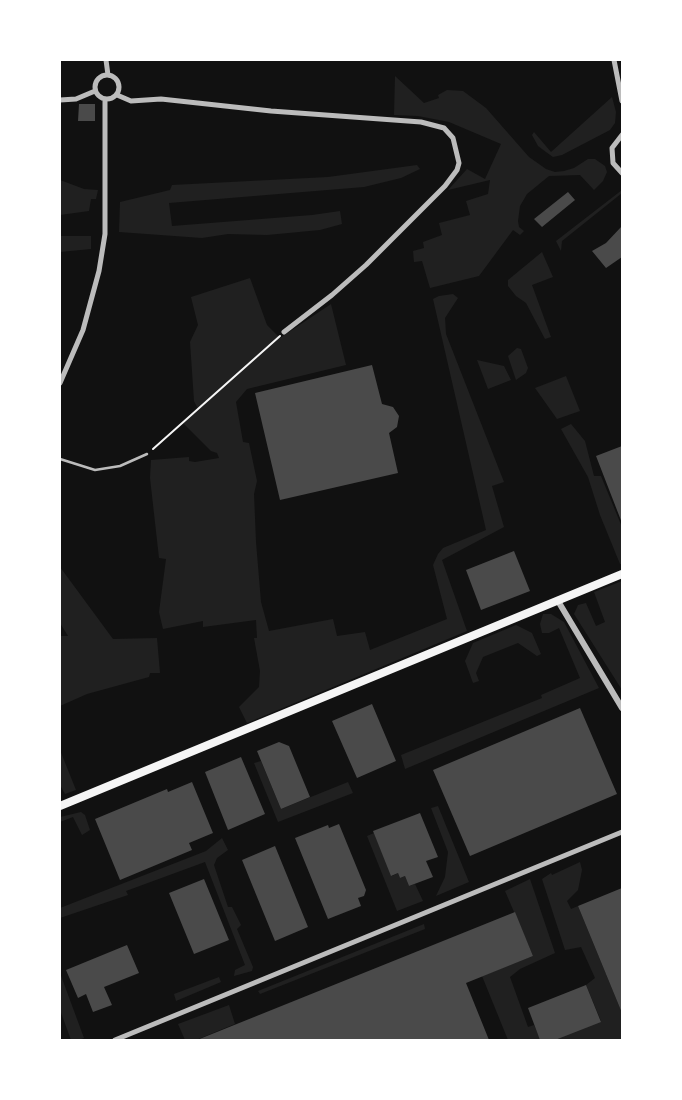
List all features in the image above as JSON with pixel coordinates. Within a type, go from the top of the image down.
[{"type":"main road","points":[[60,806],[618,576]]},
{"type":"street","points":[[106,60],[108,75]]},
{"type":"street","points":[[614,60],[622,101]]},
{"type":"street","points":[[108,75],[117,80],[119,88],[117,95],[112,99],[105,100],[98,97],[94,91],[94,84],[98,78],[108,75]]},
{"type":"street","points":[[60,100],[76,99],[94,91]]},
{"type":"street","points":[[117,95],[131,101],[170,100],[271,111],[430,123],[449,132],[456,144],[460,159],[456,173],[366,265],[332,295],[284,332]]},
{"type":"street","points":[[60,383],[83,330],[99,271],[105,234],[105,100]]},
{"type":"street","points":[[622,135],[612,148],[614,163],[622,172]]},
{"type":"street","points":[[558,601],[622,708]]},
{"type":"street","points":[[115,1040],[622,832]]},
{"type":"lane","points":[[60,459],[95,470],[120,466],[147,454]]},
{"type":"path","points":[[147,454],[284,332]]},
{"type":"shaded area","points":[[395,76],[424,103],[439,98],[438,95],[447,90],[463,91],[486,108],[529,157],[546,169],[555,172],[564,171],[574,168],[588,159],[595,159],[605,166],[607,172],[603,181],[594,190],[580,175],[549,176],[527,194],[520,206],[518,221],[519,227],[524,231],[520,235],[513,230],[479,276],[430,288],[422,261],[414,262],[413,251],[424,248],[423,242],[442,235],[439,223],[470,215],[466,201],[488,194],[490,180],[448,190],[467,169],[485,179],[501,144],[449,122],[418,116],[394,115]]},
{"type":"shaded area","points":[[612,97],[616,112],[615,123],[610,130],[562,155],[553,157],[538,146],[532,135],[534,132],[551,152]]},
{"type":"shaded area","points":[[417,165],[420,169],[401,178],[364,187],[169,203],[172,226],[340,211],[342,224],[320,230],[267,235],[228,234],[202,238],[119,232],[120,202],[170,190],[172,185],[328,177]]},
{"type":"shaded area","points":[[60,180],[84,189],[98,190],[96,199],[91,199],[89,211],[60,215]]},
{"type":"shaded area","points":[[622,190],[622,193],[562,241],[561,251],[556,241]]},
{"type":"shaded area","points":[[60,236],[91,236],[91,249],[60,252]]},
{"type":"shaded area","points":[[542,252],[553,277],[532,285],[551,337],[545,339],[526,303],[516,296],[508,286],[508,280]]},
{"type":"shaded area","points":[[250,278],[267,325],[280,338],[331,304],[346,365],[247,389],[236,402],[243,442],[249,443],[257,481],[254,494],[256,542],[261,602],[269,631],[333,619],[337,636],[365,632],[370,650],[447,619],[433,565],[443,548],[486,530],[433,299],[439,296],[453,294],[458,298],[445,318],[446,334],[504,482],[492,486],[504,527],[442,560],[467,631],[247,723],[239,707],[259,687],[260,671],[254,638],[257,638],[256,620],[203,627],[203,621],[163,629],[159,612],[166,559],[159,558],[150,478],[151,460],[189,457],[189,461],[195,462],[219,458],[217,453],[211,451],[183,423],[198,409],[194,401],[190,342],[198,325],[191,297]]},
{"type":"shaded area","points":[[517,348],[521,349],[528,368],[526,373],[516,380],[508,356]]},
{"type":"shaded area","points":[[477,360],[504,366],[511,380],[488,389]]},
{"type":"shaded area","points":[[566,376],[580,411],[557,419],[535,388]]},
{"type":"shaded area","points":[[571,424],[585,441],[594,476],[601,476],[622,527],[622,564],[620,564],[600,515],[588,477],[561,429]]},
{"type":"shaded area","points":[[60,567],[113,639],[157,638],[160,673],[150,673],[149,677],[87,694],[60,706],[60,636],[68,636],[60,623]]},
{"type":"shaded area","points":[[622,581],[622,690],[574,614],[578,605],[586,603],[596,626],[605,622],[594,592]]},
{"type":"shaded area","points":[[543,614],[551,614],[564,622],[599,688],[405,769],[401,755],[542,698],[541,695],[580,678],[559,628],[549,633],[542,633],[540,624]]},
{"type":"shaded area","points":[[516,625],[532,633],[541,654],[537,656],[518,643],[483,657],[476,673],[479,681],[473,683],[465,661],[473,643]]},
{"type":"shaded area","points":[[60,750],[76,790],[65,794],[60,785]]},
{"type":"shaded area","points":[[261,761],[281,809],[348,782],[353,793],[278,822],[254,763]]},
{"type":"shaded area","points":[[438,806],[469,882],[436,896],[445,877],[448,852],[431,808]]},
{"type":"shaded area","points":[[81,812],[85,815],[90,830],[82,835],[73,817],[60,822],[60,817]]},
{"type":"shaded area","points":[[374,833],[392,876],[398,873],[400,878],[405,876],[409,886],[415,884],[423,901],[397,911],[367,836]]},
{"type":"shaded area","points":[[222,838],[228,850],[217,858],[214,865],[228,907],[232,907],[241,925],[237,929],[253,967],[252,971],[234,976],[235,970],[245,965],[205,862],[126,891],[128,895],[60,918],[60,908],[206,851]]},
{"type":"shaded area","points":[[580,862],[582,870],[578,890],[567,901],[571,909],[578,906],[622,1013],[622,1040],[549,1040],[601,1021],[586,985],[595,978],[581,947],[565,950],[542,879],[551,873],[552,875]]},
{"type":"shaded area","points":[[530,879],[555,953],[520,969],[510,977],[528,1027],[534,1025],[541,1040],[508,1040],[482,976],[533,956],[505,891]]},
{"type":"shaded area","points":[[424,924],[425,929],[260,994],[258,991]]},
{"type":"shaded area","points":[[60,973],[84,1038],[79,1040],[71,1040],[60,1010]]},
{"type":"shaded area","points":[[219,977],[221,982],[176,1001],[174,994]]},
{"type":"shaded area","points":[[229,1005],[235,1024],[196,1040],[185,1040],[178,1024]]},
{"type":"building","points":[[79,104],[95,104],[95,121],[78,121]]},
{"type":"building","points":[[568,192],[575,200],[542,227],[534,219]]},
{"type":"building","points":[[622,226],[622,257],[606,268],[592,251],[606,243]]},
{"type":"building","points":[[372,365],[382,404],[393,407],[399,416],[397,427],[389,433],[398,473],[280,500],[255,393]]},
{"type":"building","points":[[622,446],[622,523],[596,456]]},
{"type":"building","points":[[514,551],[530,591],[481,610],[466,570]]},
{"type":"building","points":[[372,704],[396,761],[357,778],[332,721]]},
{"type":"building","points":[[580,708],[617,794],[470,856],[433,770]]},
{"type":"building","points":[[279,742],[289,746],[310,797],[281,809],[257,751]]},
{"type":"building","points":[[241,757],[265,814],[228,830],[205,772]]},
{"type":"building","points":[[192,782],[213,833],[189,843],[192,850],[120,880],[95,819],[167,789],[168,792]]},
{"type":"building","points":[[420,813],[438,857],[426,861],[433,877],[409,886],[405,876],[400,878],[398,873],[391,876],[373,831]]},
{"type":"building","points":[[339,824],[366,890],[364,896],[358,898],[361,906],[328,919],[295,838],[328,825],[329,828]]},
{"type":"building","points":[[275,846],[308,927],[275,941],[242,860]]},
{"type":"building","points":[[204,879],[229,940],[194,954],[169,893]]},
{"type":"building","points":[[622,888],[622,1013],[578,906]]},
{"type":"building","points":[[515,912],[533,956],[466,983],[489,1040],[197,1040]]},
{"type":"building","points":[[127,945],[139,973],[104,987],[112,1005],[93,1012],[86,994],[78,998],[66,970]]},
{"type":"building","points":[[586,985],[601,1022],[555,1040],[540,1040],[528,1008]]}]
